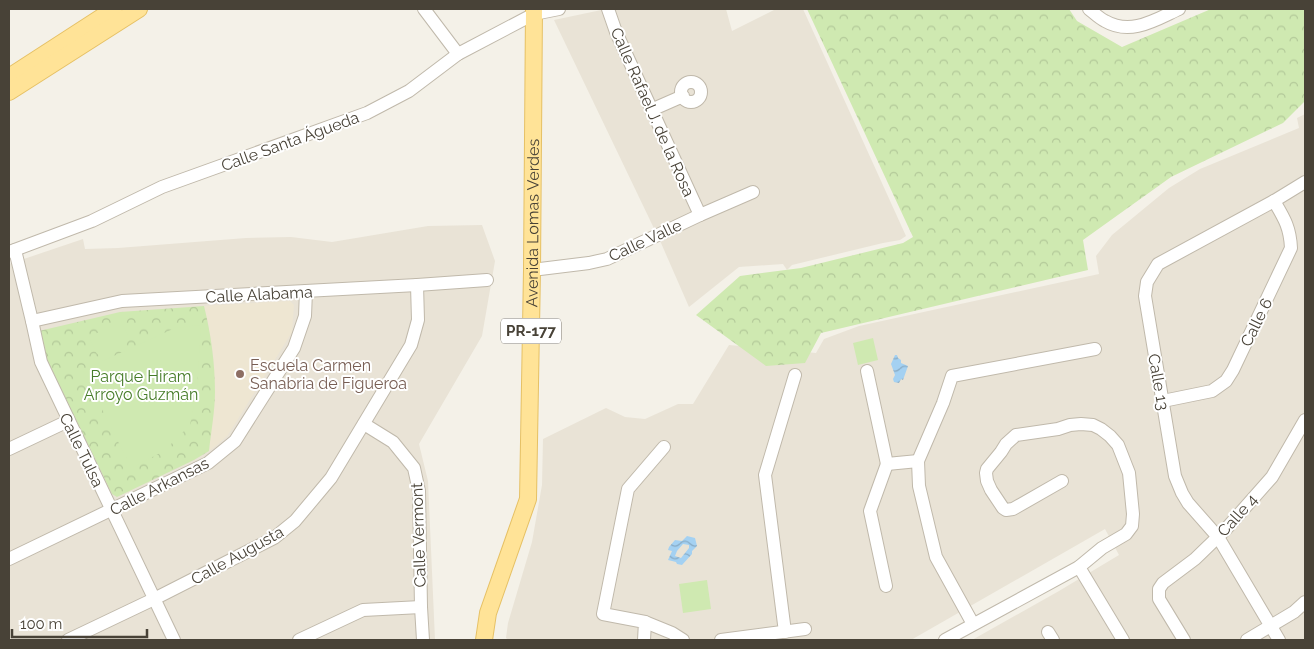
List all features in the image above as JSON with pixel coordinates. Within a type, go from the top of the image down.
[{"type":"main road","points":[[9,77],[114,9]]},
{"type":"main road","points":[[9,92],[139,9]]},
{"type":"main road","name":"Avenida Lomas Verdes","points":[[484,640],[488,612],[528,499],[534,11]]},
{"type":"main road","points":[[490,606],[498,640]]},
{"type":"street","points":[[424,9],[458,54]]},
{"type":"street","name":"Calle Santa Águeda","points":[[12,251],[92,221],[162,187],[367,113],[409,91],[458,54],[534,11],[559,9]]},
{"type":"street","name":"Calle Rafael J. de la Rosa","points":[[608,9],[616,32],[700,215]]},
{"type":"street","points":[[1090,9],[1106,22],[1126,28],[1144,25],[1180,9]]},
{"type":"street","points":[[652,110],[682,96]]},
{"type":"street","name":"Calle 13","points":[[1280,640],[1218,537],[1188,503],[1175,476],[1145,296],[1147,282],[1158,264],[1305,182]]},
{"type":"street","name":"Calle Valle","points":[[532,270],[607,259],[753,192]]},
{"type":"street","name":"Calle 6","points":[[1163,402],[1212,391],[1226,381],[1233,370],[1292,248],[1287,223],[1274,201]]},
{"type":"street","name":"Calle Tulsa","points":[[12,251],[32,321],[41,362],[174,640]]},
{"type":"street","name":"Calle Alabama","points":[[32,321],[122,301],[487,280]]},
{"type":"street","name":"Calle Augusta","points":[[68,640],[274,538],[295,521],[331,478],[411,345],[418,320],[417,285]]},
{"type":"street","name":"Calle Arkansas","points":[[9,559],[208,463],[235,440],[294,348],[305,316],[306,291]]},
{"type":"street","points":[[973,624],[936,557],[919,486],[918,460],[943,403],[952,376],[1095,349]]},
{"type":"street","points":[[867,371],[887,464],[870,511],[886,586]]},
{"type":"street","points":[[785,632],[765,476],[795,376]]},
{"type":"street","name":"Calle 4","points":[[1184,640],[1159,599],[1159,589],[1163,583],[1195,559],[1218,537],[1272,477],[1305,420]]},
{"type":"street","points":[[9,449],[68,421]]},
{"type":"street","name":"Calle Vermont","points":[[364,424],[393,442],[414,468],[419,490],[423,640]]},
{"type":"street","points":[[945,640],[1079,567],[1102,548],[1126,534],[1132,526],[1133,514],[1129,473],[1123,456],[1118,445],[1110,436],[1102,429],[1093,425],[1070,425],[1058,429],[1016,435],[1006,444],[986,473],[991,490],[1006,510],[1013,509],[1062,480]]},
{"type":"street","points":[[664,447],[628,489],[603,614],[645,622],[684,640]]},
{"type":"street","points":[[887,464],[918,460]]},
{"type":"street","points":[[1079,567],[1123,640]]},
{"type":"street","points":[[1247,640],[1294,612],[1305,602]]},
{"type":"street","points":[[298,640],[364,610],[421,607]]},
{"type":"street","points":[[644,640],[645,622]]},
{"type":"street","points":[[721,640],[805,629]]},
{"type":"shaded area","points":[[606,9],[726,9],[732,31],[776,9],[803,9],[906,236],[900,240],[792,265],[787,270],[783,264],[739,267],[689,307],[661,243],[554,20]]},
{"type":"shaded area","points":[[1305,114],[1305,640],[972,640],[1119,555],[1105,529],[911,640],[508,640],[506,638],[508,623],[532,542],[542,485],[543,439],[606,408],[625,417],[645,419],[678,404],[693,404],[729,345],[816,353],[824,339],[859,326],[1099,274],[1096,256],[1112,235],[1169,188],[1200,169],[1299,128],[1297,118]]},
{"type":"shaded area","points":[[482,225],[495,261],[482,336],[419,444],[428,481],[435,640],[9,640],[9,264],[83,239],[85,249],[246,238],[291,237],[332,242],[428,226]]},
{"type":"shaded area","name":"Escuela Carmen Sanabria de Figueroa","points":[[290,301],[294,305],[292,332],[228,435],[209,451],[215,393],[213,355],[204,306]]},
{"type":"green space","points":[[807,9],[1069,9],[1077,21],[1122,47],[1211,9],[1305,9],[1305,101],[1283,123],[1171,177],[1083,240],[1088,270],[821,333],[805,363],[766,366],[696,315],[740,276],[801,268],[903,243],[913,237]]},
{"type":"green space","name":"Parque Hiram Arroyo Guzmán","points":[[204,306],[209,327],[215,381],[209,451],[117,497],[112,494],[44,354],[39,331],[120,312]]},
{"type":"green space","points":[[121,321],[129,338],[97,354],[89,337]]},
{"type":"green space","points":[[201,325],[197,391],[190,425],[164,451],[131,468],[83,370],[175,328]]},
{"type":"green space","points":[[873,338],[878,360],[858,365],[853,343]]},
{"type":"green space","points":[[707,580],[711,609],[683,613],[679,584]]},
{"type":"water","points":[[895,355],[901,360],[901,363],[908,366],[903,380],[901,379],[899,383],[894,382],[893,379],[895,375],[891,364]]},
{"type":"water","points":[[687,536],[695,538],[697,546],[682,565],[668,560],[672,551],[668,550],[675,540],[682,541]],"holes":[[[683,544],[689,545],[689,548],[681,558],[675,556]]]},
{"type":"place","name":"Escuela Carmen Sanabria de Figueroa","points":[[240,374]]}]
